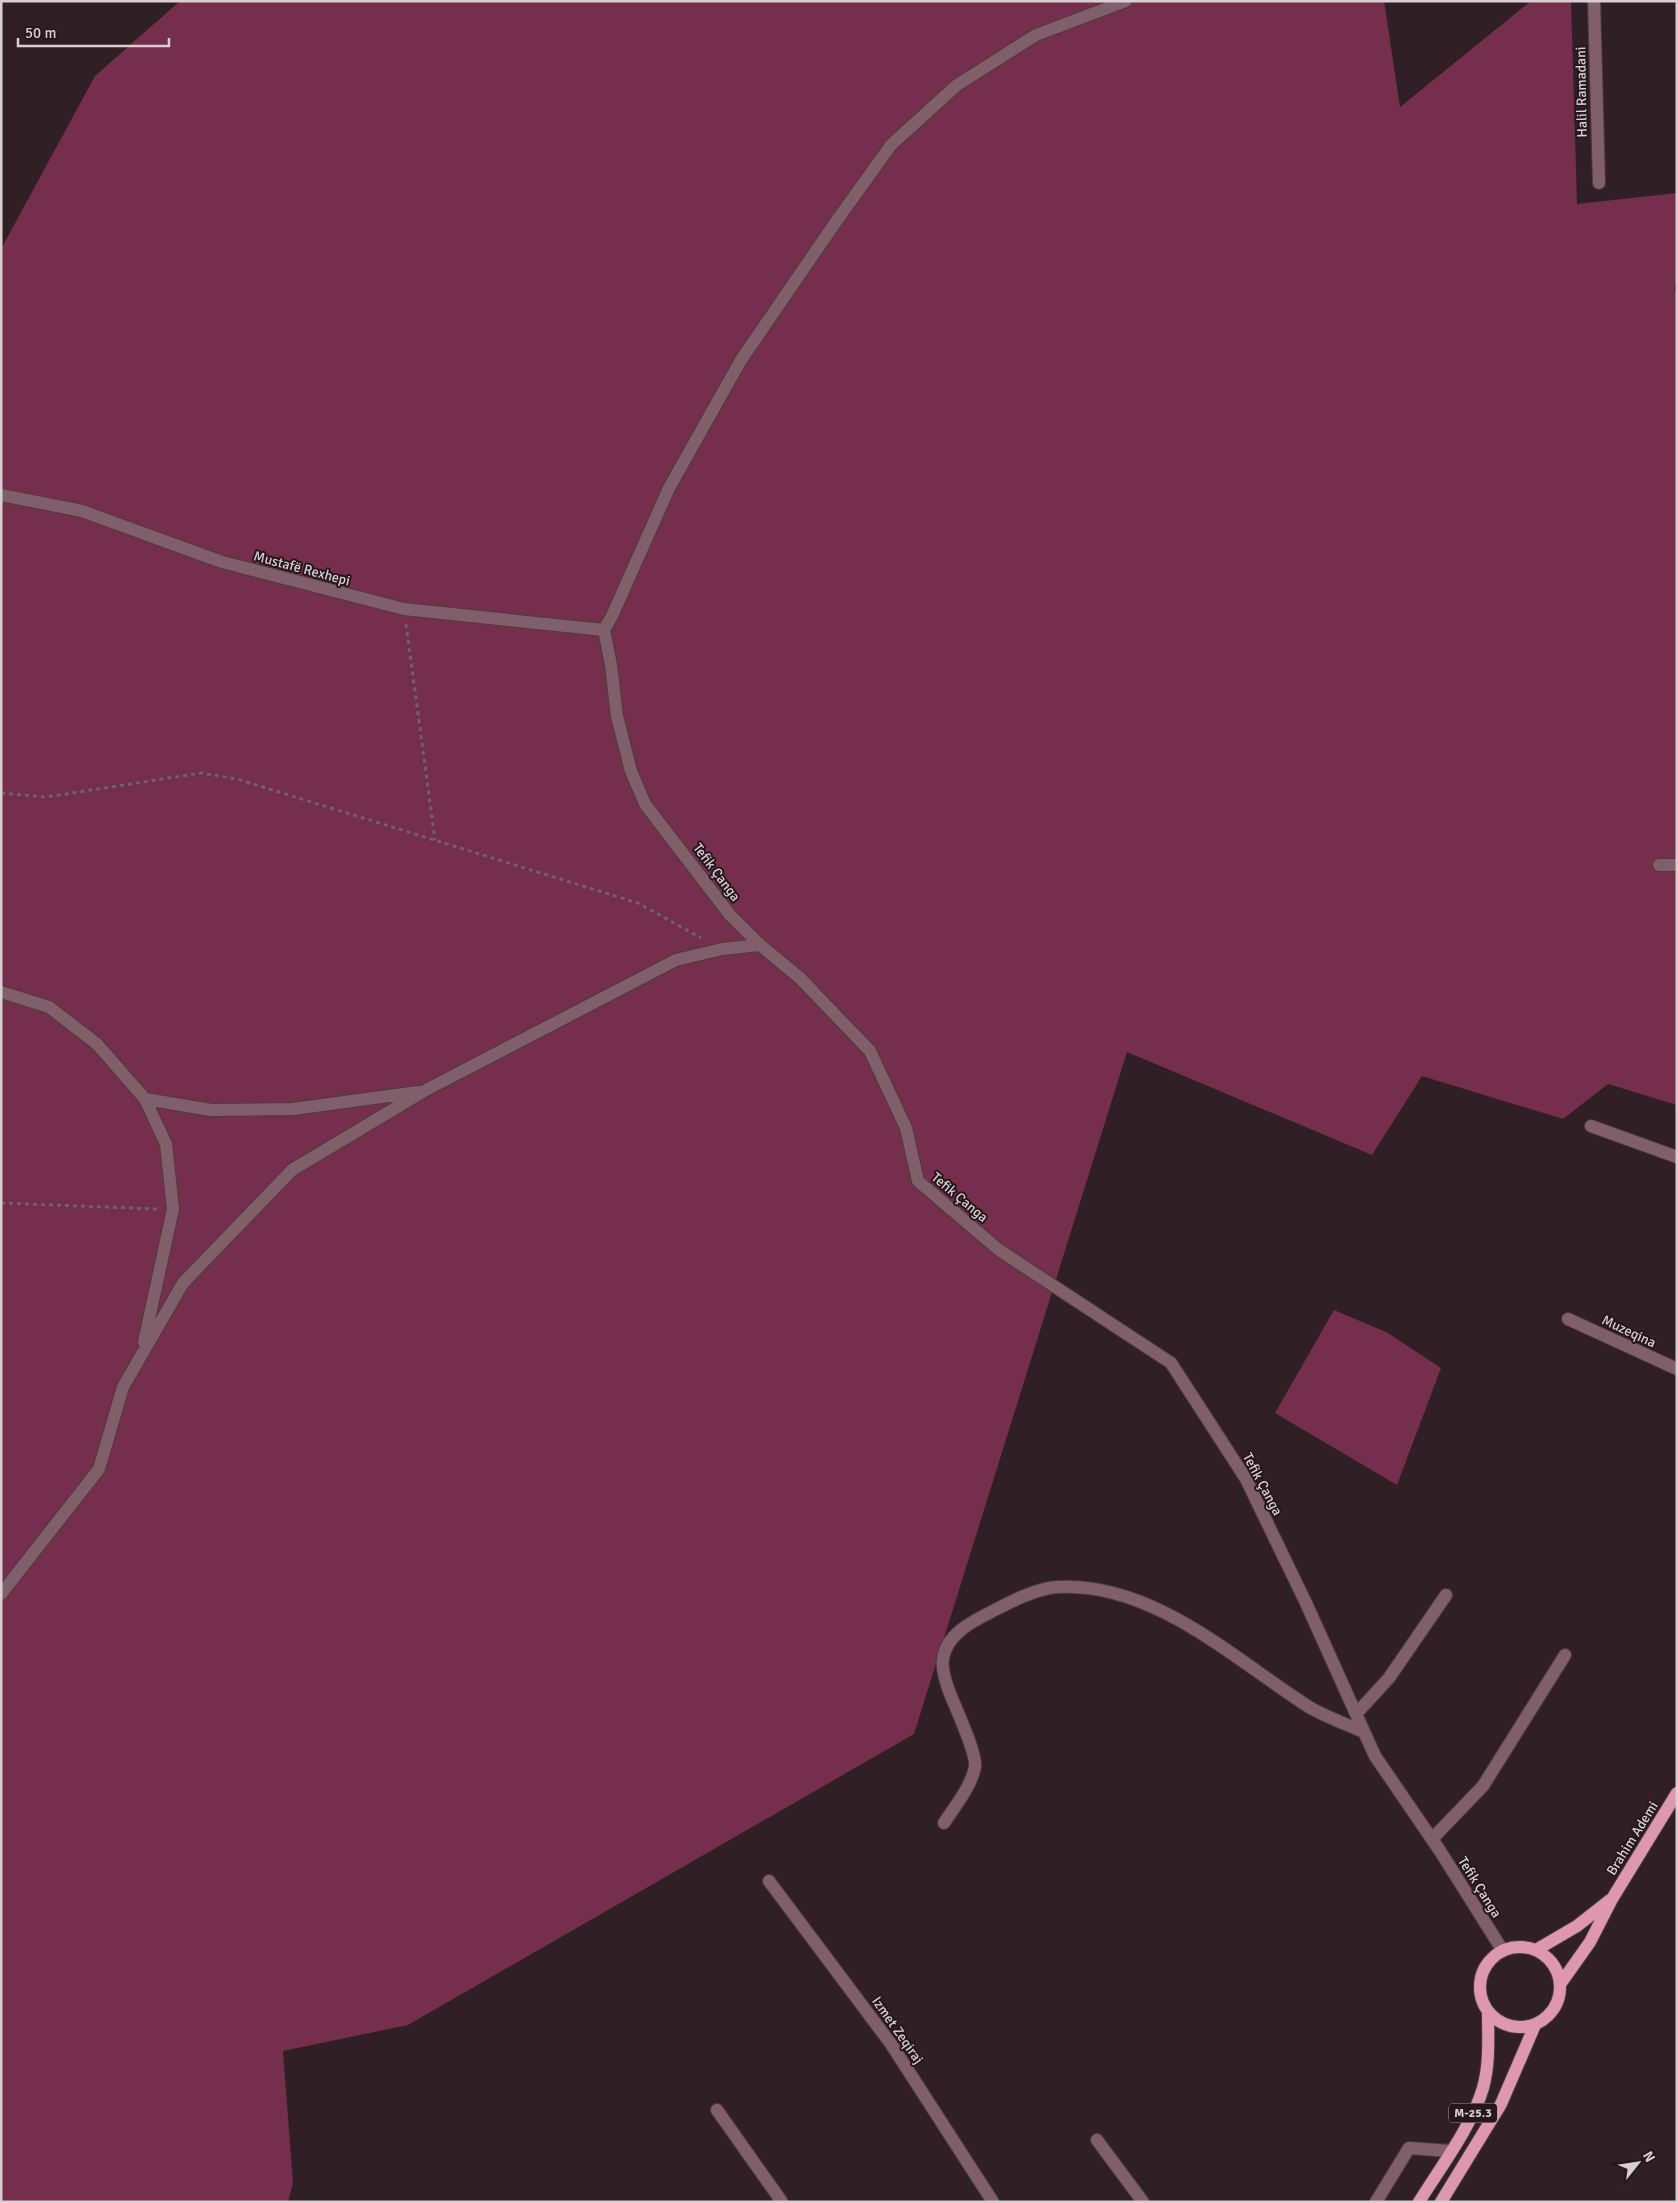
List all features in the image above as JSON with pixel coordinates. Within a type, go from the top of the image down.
[{"type":"main road","name":"Brahim Ademi","points":[[1561,1983],[1590,1942],[1612,1899],[1677,1793]]},
{"type":"main road","name":"Brahim Ademi","points":[[1536,1950],[1577,1926],[1612,1899]]},
{"type":"main road","points":[[1517,1946],[1536,1950],[1551,1961],[1556,1969],[1561,1983],[1560,1996],[1556,2005],[1544,2020],[1535,2025],[1527,2027],[1506,2025],[1488,2012],[1481,1994],[1482,1974],[1492,1958],[1503,1951],[1517,1946]]},
{"type":"main road","name":"M-25.3","points":[[1419,2202],[1470,2120],[1483,2088],[1488,2061],[1488,2012]]},
{"type":"main road","name":"M-25.3","points":[[1441,2202],[1501,2104],[1535,2025]]},
{"type":"street","points":[[604,630],[669,488],[741,360],[834,223],[891,145],[957,85],[1036,35],[1126,1]]},
{"type":"street","name":"Halil Ramadani","points":[[1594,1],[1599,183]]},
{"type":"street","name":"Mustafë Rexhepi","points":[[1,495],[82,511],[222,562],[404,609],[604,630]]},
{"type":"street","name":"Tefik Çanga","points":[[604,630],[611,665],[617,716],[632,771],[645,804],[730,915],[760,945],[800,978],[870,1051],[906,1128],[918,1181],[999,1250],[1171,1364],[1246,1478],[1306,1603],[1375,1756],[1432,1839],[1503,1951]]},
{"type":"street","points":[[1659,865],[1677,865]]},
{"type":"street","points":[[1,1594],[99,1469],[123,1387],[183,1283],[292,1170],[424,1091],[676,960],[722,949],[760,945]]},
{"type":"street","points":[[1,992],[49,1007],[97,1044],[145,1099],[166,1144],[173,1209],[141,1355]]},
{"type":"street","points":[[145,1099],[211,1110],[293,1109],[424,1091]]},
{"type":"street","points":[[1591,1126],[1677,1157]]},
{"type":"street","name":"Muzeqina","points":[[1568,1319],[1677,1369]]},
{"type":"street","points":[[944,1823],[970,1783],[976,1765],[971,1746],[948,1688],[942,1660],[949,1639],[978,1618],[1018,1599],[1057,1587],[1095,1589],[1135,1599],[1191,1627],[1312,1708],[1364,1732]]},
{"type":"street","points":[[1356,1714],[1389,1678],[1446,1595]]},
{"type":"street","points":[[1432,1839],[1482,1786],[1565,1656]]},
{"type":"street","name":"Izmet Zeqiraj","points":[[770,1881],[891,2044],[993,2202]]},
{"type":"street","points":[[716,2110],[782,2202]]},
{"type":"street","points":[[1097,2140],[1143,2202]]},
{"type":"street","points":[[1376,2202],[1409,2148],[1450,2151]]},
{"type":"path","points":[[404,609],[435,840]]},
{"type":"path","points":[[1,794],[46,797],[201,773],[237,779],[638,903],[722,949]]},
{"type":"path","points":[[1,1204],[173,1209]]},
{"type":"shaded area","points":[[180,1],[1384,1],[1400,107],[1531,1],[1571,1],[1577,204],[1677,193],[1677,277],[1674,291],[1677,292],[1677,1105],[1608,1084],[1563,1119],[1422,1076],[1372,1155],[1127,1052],[914,1734],[408,2025],[283,2051],[293,2183],[288,2202],[1,2202],[1,249],[95,76]]},
{"type":"shaded area","points":[[1334,1310],[1388,1333],[1441,1368],[1397,1485],[1275,1413]]}]
